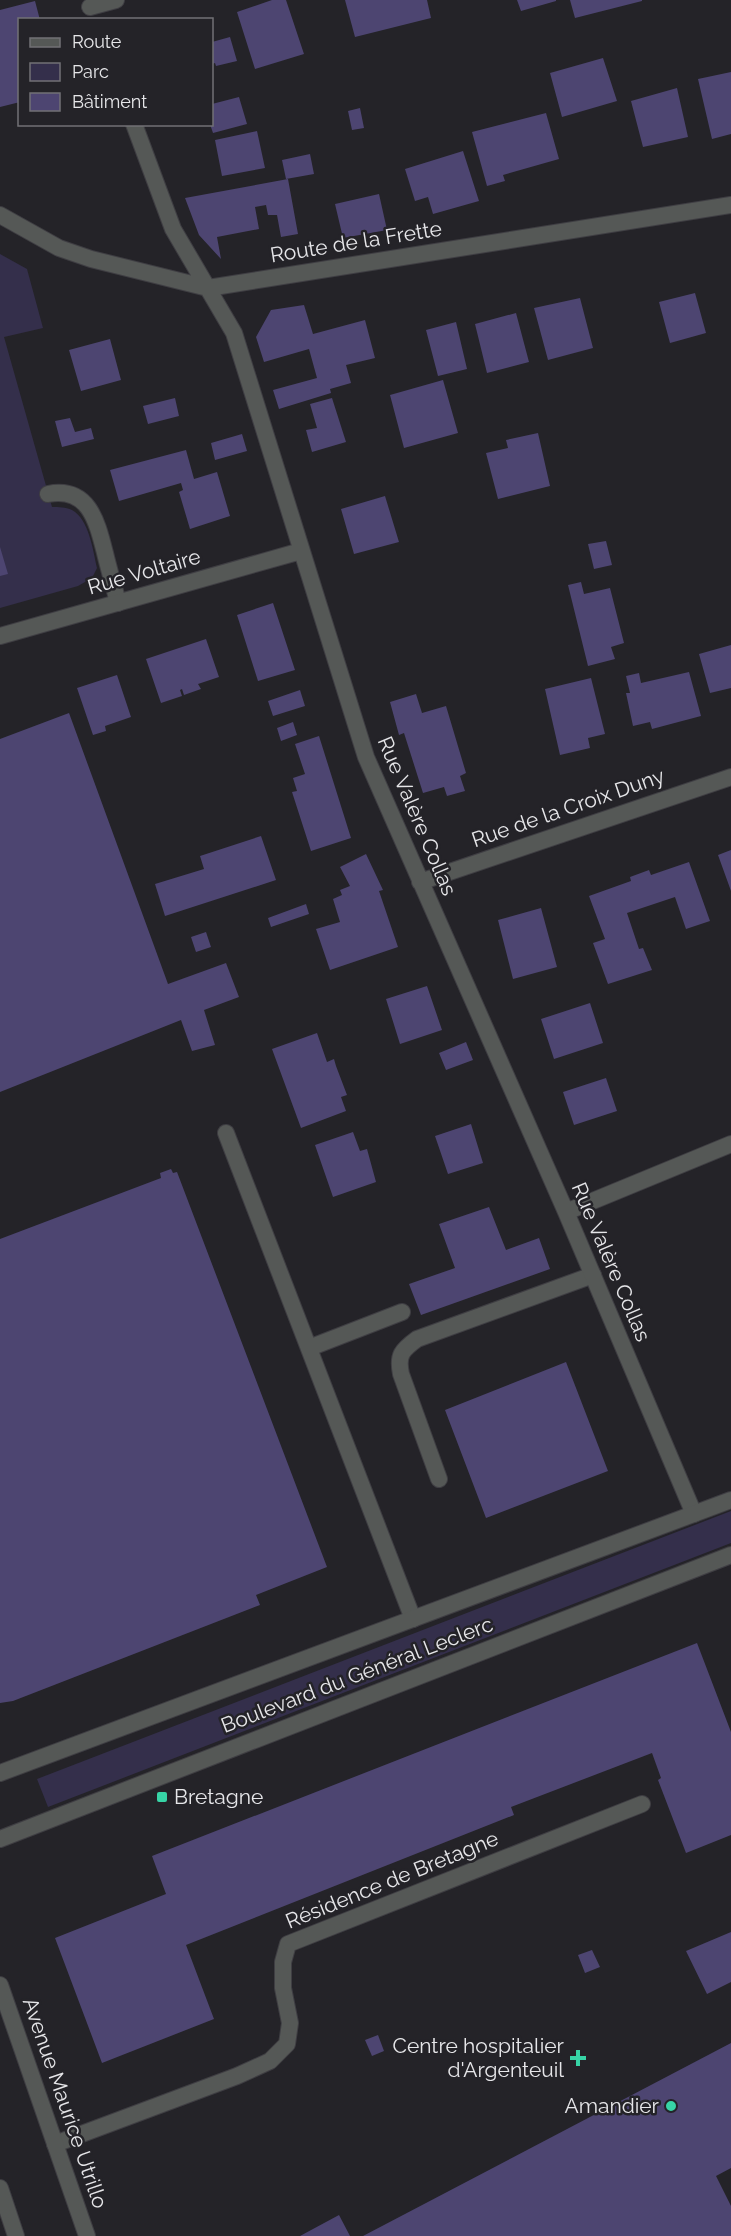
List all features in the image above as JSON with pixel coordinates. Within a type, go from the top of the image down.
[{"type":"street","points":[[90,9],[116,0]]},
{"type":"street","name":"Rue Valère Collas","points":[[135,126],[172,228],[234,333],[366,757],[566,1212],[694,1514]]},
{"type":"street","name":"Route de la Frette","points":[[0,215],[59,248],[91,260],[208,288],[731,205]]},
{"type":"street","points":[[48,494],[61,492],[73,495],[86,506],[97,522],[118,603]]},
{"type":"street","name":"Rue Voltaire","points":[[0,636],[301,551]]},
{"type":"street","name":"Rue de la Croix Duny","points":[[420,882],[731,777]]},
{"type":"street","points":[[226,1133],[413,1619]]},
{"type":"street","points":[[566,1212],[731,1144]]},
{"type":"street","points":[[439,1479],[401,1374],[399,1364],[404,1349],[417,1339],[593,1275]]},
{"type":"street","points":[[309,1348],[402,1312]]},
{"type":"street","name":"Boulevard du Général Leclerc","points":[[0,1773],[731,1500]]},
{"type":"street","name":"Boulevard du Général Leclerc","points":[[0,1839],[730,1557]]},
{"type":"street","name":"Résidence de Bretagne","points":[[55,2144],[237,2076],[270,2061],[287,2044],[290,2024],[283,1988],[283,1962],[288,1944],[642,1804]]},
{"type":"street","name":"Avenue Maurice Utrillo","points":[[0,1985],[87,2236]]},
{"type":"street","points":[[0,2188],[16,2236]]},
{"type":"green space","points":[[0,254],[27,269],[43,328],[4,337],[52,507],[72,510],[83,520],[97,568],[92,578],[78,586],[0,608]]},
{"type":"green space","points":[[731,1511],[731,1543],[48,1807],[37,1779]]},
{"type":"building","points":[[272,0],[286,0],[304,54],[255,69],[237,12]]},
{"type":"building","points":[[345,0],[427,0],[431,18],[355,37]]},
{"type":"building","points":[[517,0],[556,0],[556,1],[521,11]]},
{"type":"building","points":[[570,0],[642,0],[642,1],[575,18]]},
{"type":"building","points":[[35,1],[39,18],[18,18],[18,102],[0,107],[0,10]]},
{"type":"building","points":[[230,37],[237,61],[216,66],[213,64],[213,42]]},
{"type":"building","points":[[603,58],[617,101],[562,117],[550,73]]},
{"type":"building","points":[[731,72],[731,134],[712,139],[698,79]]},
{"type":"building","points":[[677,88],[688,137],[643,147],[631,101]]},
{"type":"building","points":[[239,97],[247,124],[213,133],[211,126],[213,126],[213,104]]},
{"type":"building","points":[[360,108],[364,128],[352,130],[348,111]]},
{"type":"building","points":[[546,113],[559,159],[503,175],[505,181],[487,186],[472,132]]},
{"type":"building","points":[[257,131],[265,168],[222,176],[215,140]]},
{"type":"building","points":[[463,151],[479,201],[433,214],[428,197],[415,201],[405,169]]},
{"type":"building","points":[[310,154],[314,174],[286,179],[282,160]]},
{"type":"building","points":[[288,179],[298,234],[281,237],[277,215],[268,215],[266,205],[255,207],[259,229],[217,237],[221,259],[199,235],[185,198]]},
{"type":"building","points":[[379,194],[387,230],[343,238],[335,204]]},
{"type":"building","points":[[695,293],[706,333],[670,343],[659,302]]},
{"type":"building","points":[[580,298],[593,348],[548,360],[534,308]]},
{"type":"building","points":[[304,305],[313,334],[365,320],[375,358],[346,365],[351,383],[330,389],[331,393],[279,409],[273,390],[317,378],[309,349],[264,362],[256,337],[271,310]]},
{"type":"building","points":[[516,313],[529,362],[487,373],[475,324]]},
{"type":"building","points":[[456,322],[467,369],[438,376],[426,330]]},
{"type":"building","points":[[110,339],[121,380],[81,391],[69,350]]},
{"type":"building","points":[[443,380],[458,433],[404,448],[390,395]]},
{"type":"building","points":[[175,398],[179,416],[148,424],[143,406]]},
{"type":"building","points":[[332,398],[346,442],[312,452],[306,430],[317,428],[310,404]]},
{"type":"building","points":[[70,418],[75,432],[91,428],[94,439],[62,447],[55,421]]},
{"type":"building","points":[[538,433],[550,486],[498,499],[486,453],[508,448],[506,440]]},
{"type":"building","points":[[242,434],[247,451],[215,460],[211,443]]},
{"type":"building","points":[[186,450],[194,479],[217,472],[230,516],[190,529],[179,492],[183,490],[181,483],[119,501],[110,470]]},
{"type":"building","points":[[385,496],[399,542],[354,554],[341,509]]},
{"type":"building","points":[[606,541],[612,565],[594,569],[588,544]]},
{"type":"building","points":[[0,547],[8,574],[0,576]]},
{"type":"building","points":[[581,582],[584,594],[610,588],[624,643],[611,647],[615,659],[588,666],[568,585]]},
{"type":"building","points":[[273,603],[295,670],[258,681],[237,615]]},
{"type":"building","points":[[206,639],[219,677],[198,684],[201,689],[184,695],[182,689],[180,690],[182,696],[161,703],[146,659]]},
{"type":"building","points":[[731,645],[731,688],[710,693],[699,654]]},
{"type":"building","points":[[689,672],[701,716],[652,729],[650,722],[633,726],[626,693],[630,693],[626,676],[639,673],[641,683]]},
{"type":"building","points":[[117,675],[131,717],[105,726],[106,731],[93,735],[77,688]]},
{"type":"building","points":[[591,678],[605,734],[588,738],[590,748],[560,755],[545,689]]},
{"type":"building","points":[[300,690],[305,706],[273,716],[268,701]]},
{"type":"building","points":[[416,694],[422,713],[446,706],[466,773],[460,776],[465,791],[447,796],[444,787],[423,793],[404,733],[399,735],[390,702]]},
{"type":"building","points":[[69,713],[168,984],[226,963],[239,997],[204,1010],[215,1045],[192,1051],[181,1020],[0,1092],[0,739]]},
{"type":"building","points":[[293,722],[297,735],[281,741],[277,728]]},
{"type":"building","points":[[319,736],[351,838],[311,851],[292,792],[297,791],[293,778],[305,774],[295,744]]},
{"type":"building","points":[[261,836],[276,880],[165,916],[155,884],[204,869],[200,856]]},
{"type":"building","points":[[731,850],[731,891],[718,855]]},
{"type":"building","points":[[366,854],[383,890],[379,891],[398,947],[330,970],[316,929],[340,922],[333,899],[342,895],[340,890],[350,886],[340,867]]},
{"type":"building","points":[[689,862],[710,921],[686,929],[675,897],[627,913],[639,949],[643,948],[652,970],[608,984],[593,943],[605,939],[589,896],[631,881],[630,877],[649,870],[651,875]]},
{"type":"building","points":[[306,904],[309,914],[271,927],[268,918]]},
{"type":"building","points":[[541,908],[557,967],[513,979],[498,920]]},
{"type":"building","points":[[206,932],[211,947],[196,952],[191,937]]},
{"type":"building","points":[[427,986],[442,1030],[400,1044],[386,999]]},
{"type":"building","points":[[590,1003],[603,1043],[554,1059],[541,1019]]},
{"type":"building","points":[[317,1033],[327,1062],[334,1059],[347,1095],[341,1097],[346,1111],[301,1128],[272,1049]]},
{"type":"building","points":[[466,1042],[473,1060],[446,1070],[439,1053]]},
{"type":"building","points":[[606,1078],[617,1111],[574,1125],[563,1092]]},
{"type":"building","points":[[471,1124],[483,1163],[448,1174],[435,1136]]},
{"type":"building","points":[[353,1132],[360,1151],[367,1149],[376,1182],[333,1197],[315,1145]]},
{"type":"building","points":[[171,1169],[173,1173],[177,1172],[327,1567],[256,1595],[260,1605],[13,1701],[0,1703],[0,1239],[161,1178],[160,1173]]},
{"type":"building","points":[[489,1207],[506,1250],[539,1238],[550,1269],[421,1315],[409,1284],[455,1268],[439,1224]]},
{"type":"building","points":[[566,1362],[608,1471],[486,1518],[445,1410]]},
{"type":"building","points":[[697,1643],[731,1732],[731,1835],[686,1853],[658,1780],[661,1778],[652,1753],[511,1807],[514,1815],[186,1945],[214,2019],[102,2063],[55,1938],[166,1894],[152,1856]]},
{"type":"building","points":[[731,1932],[731,1982],[707,1994],[686,1951]]},
{"type":"building","points":[[592,1950],[600,1967],[585,1973],[578,1955]]},
{"type":"building","points":[[378,2035],[384,2051],[372,2056],[365,2040]]},
{"type":"building","name":"Amandier","points":[[731,2043],[731,2168],[716,2176],[731,2206],[731,2236],[363,2236]]},
{"type":"building","points":[[339,2215],[350,2236],[300,2236]]},
{"type":"place","name":"Bretagne","points":[[162,1797]]},
{"type":"place","name":"Centre hospitalier d'Argenteuil","points":[[578,2058]]},
{"type":"place","name":"Amandier","points":[[671,2106]]}]
